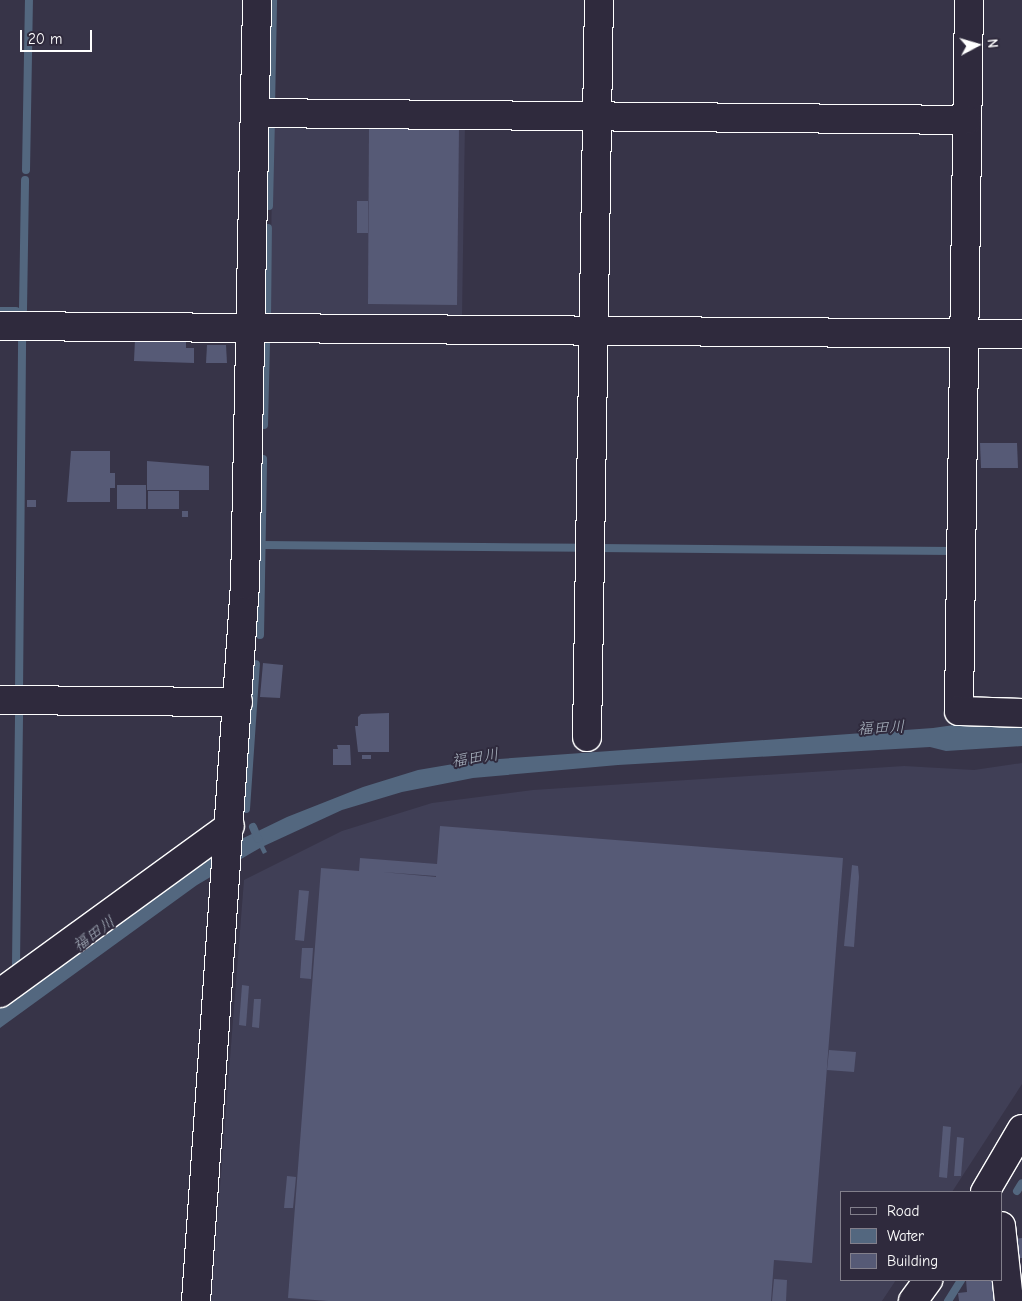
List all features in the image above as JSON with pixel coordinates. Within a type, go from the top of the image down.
[{"type":"street","points":[[196,1301],[230,830],[245,585],[258,0]]},
{"type":"street","points":[[587,737],[599,0]]},
{"type":"street","points":[[969,0],[959,711],[1022,712]]},
{"type":"street","points":[[255,113],[967,120]]},
{"type":"street","points":[[0,326],[594,328],[1022,334]]},
{"type":"street","points":[[0,700],[238,702]]},
{"type":"street","points":[[0,993],[230,830]]},
{"type":"street","points":[[986,1191],[1022,1129]]},
{"type":"street","points":[[1002,1235],[1009,1301]]},
{"type":"street","points":[[913,1301],[927,1281]]},
{"type":"shaded area","points":[[273,118],[465,121],[462,317],[270,316]]},
{"type":"shaded area","points":[[1022,763],[1022,1084],[953,1191],[840,1191],[840,1281],[895,1281],[882,1301],[211,1301],[244,880],[342,831],[432,803],[533,790],[904,766],[974,770]]},
{"type":"water","points":[[954,718],[1022,720],[1022,746],[946,751],[930,747],[618,765],[473,778],[402,792],[342,810],[264,846],[267,852],[263,854],[260,848],[197,885],[0,1028],[0,1007],[190,869],[233,843],[287,817],[363,787],[418,770],[471,761],[933,728],[954,725]]},
{"type":"building","points":[[369,127],[459,128],[457,305],[368,304]]},
{"type":"building","points":[[357,201],[368,201],[368,233],[357,233]]},
{"type":"building","points":[[186,337],[186,348],[194,348],[194,363],[134,361],[135,339]]},
{"type":"building","points":[[207,345],[226,345],[227,363],[206,363]]},
{"type":"building","points":[[980,443],[1017,443],[1018,468],[981,468]]},
{"type":"building","points":[[71,451],[110,451],[110,473],[115,473],[115,488],[110,488],[110,502],[67,502]]},
{"type":"building","points":[[147,461],[209,466],[209,490],[147,490]]},
{"type":"building","points":[[117,485],[146,485],[146,509],[117,509]]},
{"type":"building","points":[[148,491],[179,491],[179,509],[148,509]]},
{"type":"building","points":[[27,500],[36,500],[36,507],[27,507]]},
{"type":"building","points":[[182,511],[188,511],[188,517],[182,517]]},
{"type":"building","points":[[263,663],[283,665],[280,698],[260,697]]},
{"type":"building","points":[[389,713],[389,752],[358,752],[355,726],[358,726],[358,717],[361,714]]},
{"type":"building","points":[[337,745],[350,745],[351,765],[333,765],[333,749],[338,749]]},
{"type":"building","points":[[362,755],[371,755],[371,759],[362,759]]},
{"type":"building","points":[[440,826],[843,858],[812,1263],[774,1260],[771,1301],[328,1301],[288,1298],[321,868],[359,871],[360,858],[437,864]],"holes":[[[382,872],[436,876],[436,877]]]},
{"type":"building","points":[[852,865],[858,866],[859,877],[854,947],[844,946]]},
{"type":"building","points":[[299,890],[309,891],[304,941],[295,940]]},
{"type":"building","points":[[302,948],[313,948],[311,979],[300,978]]},
{"type":"building","points":[[242,985],[249,986],[246,1026],[239,1025]]},
{"type":"building","points":[[254,999],[261,999],[259,1028],[252,1027]]},
{"type":"building","points":[[829,1050],[856,1052],[854,1072],[827,1070]]},
{"type":"building","points":[[943,1126],[951,1127],[947,1178],[939,1177]]},
{"type":"building","points":[[957,1137],[964,1138],[961,1176],[954,1176]]},
{"type":"building","points":[[287,1176],[296,1177],[293,1208],[284,1208]]},
{"type":"building","points":[[1022,1238],[1022,1258],[1018,1258],[1015,1239]]},
{"type":"building","points":[[774,1279],[787,1280],[786,1301],[772,1301]]},
{"type":"building","points":[[966,1281],[996,1281],[996,1301],[959,1301],[958,1293],[967,1292]]},
{"type":"waterway","points":[[26,170],[29,0]]},
{"type":"waterway","points":[[271,108],[273,0]]},
{"type":"waterway","points":[[269,206],[271,121]]},
{"type":"waterway","points":[[23,310],[25,180]]},
{"type":"waterway","points":[[267,318],[268,228]]},
{"type":"waterway","points":[[0,311],[16,311]]},
{"type":"waterway","points":[[19,693],[22,341]]},
{"type":"waterway","points":[[264,425],[266,343]]},
{"type":"waterway","points":[[260,635],[263,459]]},
{"type":"waterway","points":[[262,545],[584,548]]},
{"type":"waterway","points":[[598,548],[954,551]]},
{"type":"waterway","points":[[246,809],[256,664]]},
{"type":"waterway","points":[[16,964],[19,710]]},
{"type":"waterway","points":[[253,827],[258,839]]},
{"type":"waterway","points":[[1017,1191],[1022,1183]]},
{"type":"waterway","points":[[948,1301],[960,1281]]},
{"type":"water label","name":"福田川","points":[[881,728]]},
{"type":"water label","name":"福田川","points":[[475,758]]},
{"type":"water label","name":"福田川","points":[[94,934]]}]
